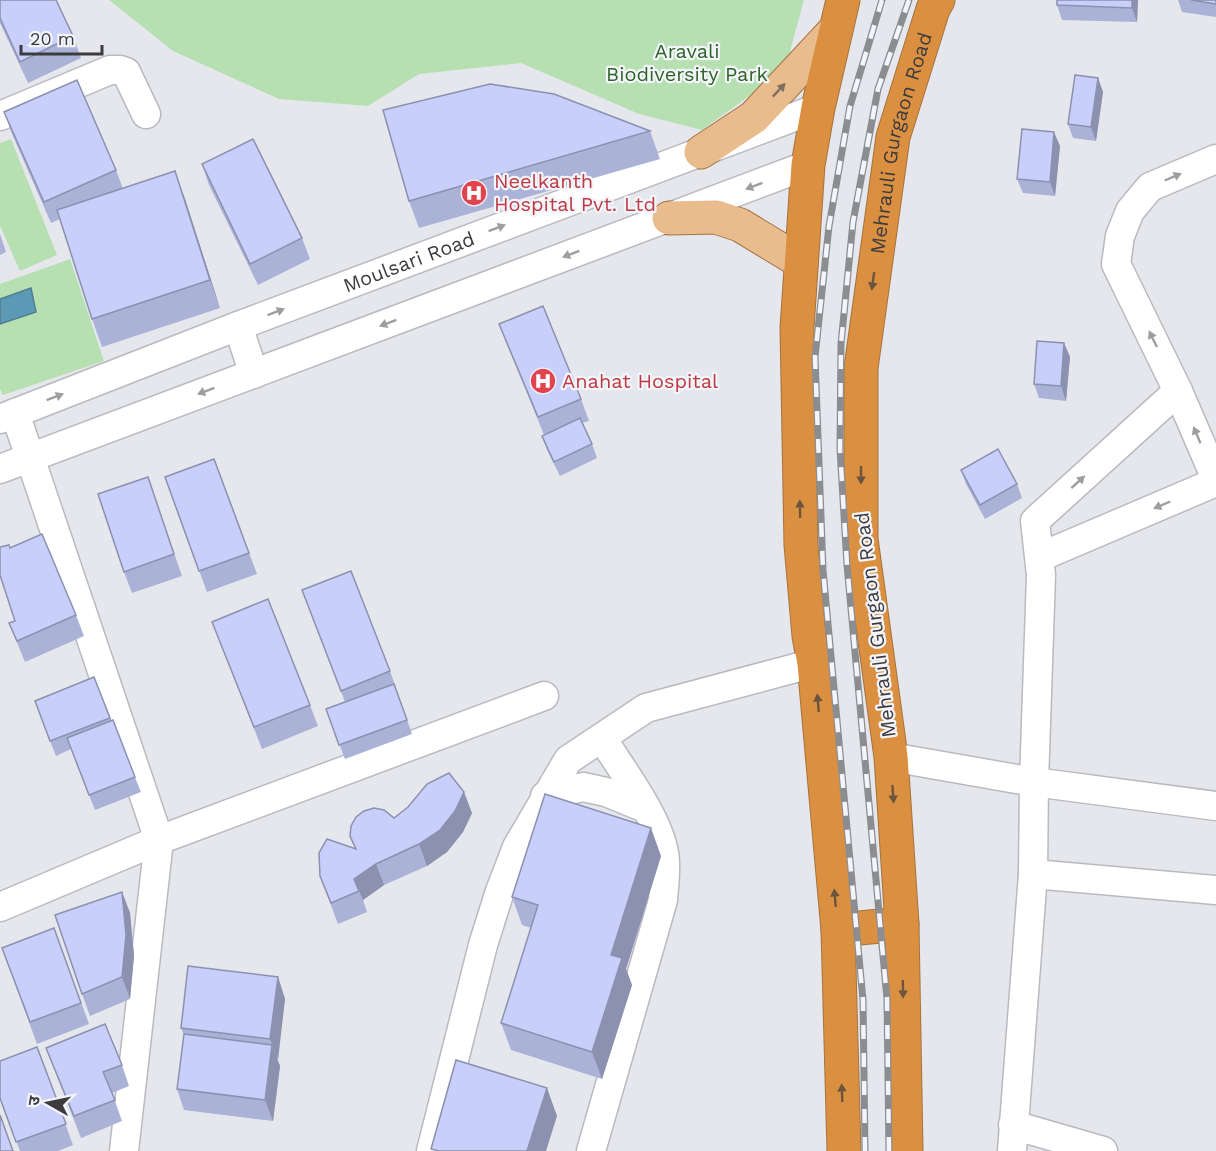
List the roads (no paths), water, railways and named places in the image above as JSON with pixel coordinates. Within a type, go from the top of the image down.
[{"type":"highway","name":"Mehrauli Gurgaon Road","points":[[906,1151],[902,924],[891,757],[861,539],[861,368],[893,137],[933,9],[938,0]]},
{"type":"highway","points":[[839,14],[808,165],[797,328],[801,545],[838,930],[844,1151]]},
{"type":"highway","points":[[838,930],[902,924]]},
{"type":"main road","points":[[701,152],[754,117],[839,14]]},
{"type":"main road","points":[[669,218],[716,217],[740,225],[801,262]]},
{"type":"street","points":[[0,116],[110,70],[126,72],[146,114]]},
{"type":"street","name":"Moulsari Road","points":[[8,416],[238,326],[818,108]]},
{"type":"street","points":[[1040,557],[1216,481],[1178,392],[1116,264],[1120,236],[1130,211],[1150,187],[1216,159]]},
{"type":"street","points":[[0,469],[808,165]]},
{"type":"street","points":[[238,326],[254,374]]},
{"type":"street","points":[[1088,1149],[1012,1138],[1033,874],[1041,587],[1035,521],[1178,392]]},
{"type":"street","points":[[8,416],[31,457],[159,840],[121,1150]]},
{"type":"street","points":[[431,1151],[483,945],[517,847],[568,759],[646,708],[814,663]]},
{"type":"street","points":[[0,907],[159,840],[544,696]]},
{"type":"street","points":[[591,1151],[663,900],[665,855],[660,838],[645,808],[602,738]]},
{"type":"street","points":[[891,757],[1034,782],[1216,806]]},
{"type":"street","points":[[545,796],[582,788],[606,792],[645,808]]},
{"type":"street","points":[[1033,874],[1216,890]]},
{"type":"water","points":[[31,288],[36,312],[0,324],[0,299]]},
{"type":"railway","points":[[865,1151],[863,1000],[823,570],[815,357],[829,226],[850,106],[882,0]]},
{"type":"railway","points":[[889,1151],[887,999],[847,565],[840,449],[841,344],[853,222],[878,89],[909,0]]},
{"type":"place","name":"Neelkanth Hospital Pvt. Ltd","points":[[474,193]]},
{"type":"place","name":"Anahat Hospital","points":[[543,381]]},
{"type":"park label","name":"Aravali Biodiversity Park","points":[[687,62]]}]
